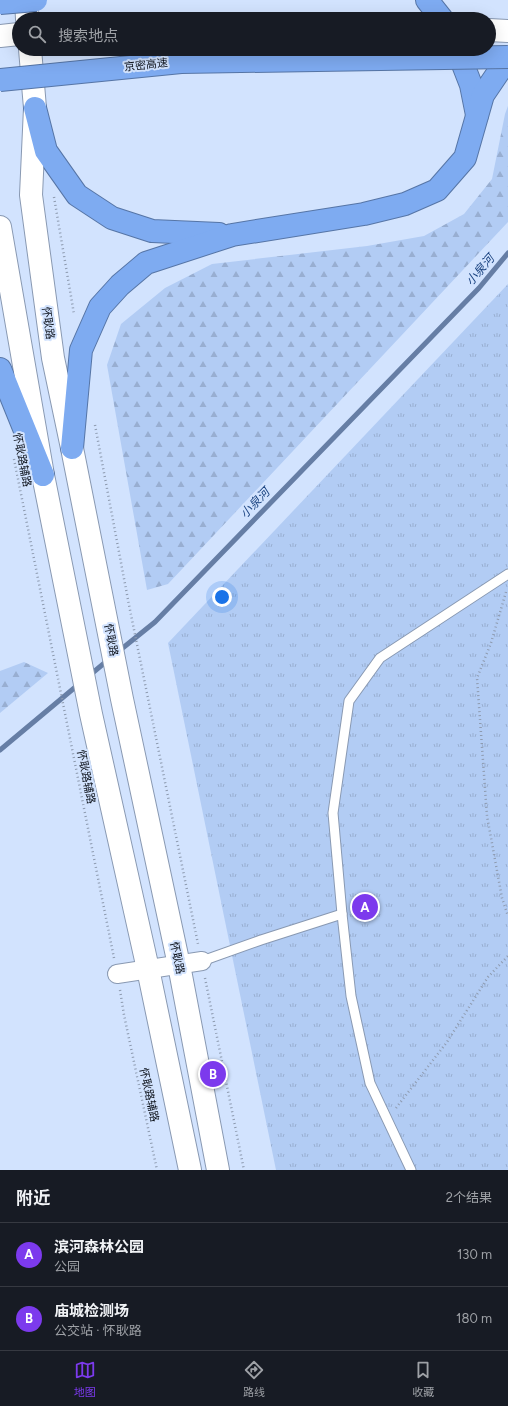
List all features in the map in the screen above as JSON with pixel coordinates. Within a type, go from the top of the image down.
[{"type":"highway","points":[[0,3],[36,0]]},
{"type":"highway","points":[[428,0],[437,12]]},
{"type":"highway","points":[[460,56],[471,85],[477,115]]},
{"type":"highway","points":[[72,448],[81,350],[100,307],[120,285],[146,263],[232,235],[364,214],[406,204],[438,190],[465,158],[483,95],[508,58]]},
{"type":"highway","name":"京密高速","points":[[0,80],[181,62],[508,58]]},
{"type":"highway","points":[[35,108],[46,151],[65,179],[77,195],[112,218],[152,231],[232,235]]},
{"type":"highway","points":[[0,369],[44,475]]},
{"type":"main road","points":[[26,0],[27,12]]},
{"type":"main road","points":[[496,30],[508,31]]},
{"type":"main road","points":[[0,36],[12,35]]},
{"type":"main road","name":"怀耿路","points":[[31,56],[35,108],[30,195],[53,358],[122,699],[179,965],[218,1170]]},
{"type":"main road","points":[[0,227],[44,475],[91,714],[148,969],[190,1170]]},
{"type":"street","points":[[117,974],[202,961]]},
{"type":"lane","points":[[411,1170],[370,1083],[351,996],[333,813],[349,701],[380,658],[508,574]]},
{"type":"lane","points":[[202,961],[342,914]]},
{"type":"path","name":"怀耿路辅路","points":[[14,458],[124,1015],[157,1170]]},
{"type":"path","points":[[506,591],[491,643],[477,678],[487,816],[502,898],[508,916]]},
{"type":"path","points":[[129,605],[244,1170]]},
{"type":"path","points":[[387,1119],[447,1042],[488,977],[508,956]]},
{"type":"green space","points":[[508,106],[508,222],[168,584],[147,590],[107,365],[121,324],[165,288],[212,264],[367,246],[424,236],[464,214],[492,179],[505,114]]},
{"type":"green space","points":[[508,284],[508,1170],[276,1170],[168,643]]},
{"type":"green space","points":[[24,662],[48,673],[0,713],[0,671]]},
{"type":"waterway","name":"小泉河","points":[[119,651],[155,622],[479,288],[508,253]]},
{"type":"waterway","name":"小泉河","points":[[90,675],[108,660]]},
{"type":"waterway","name":"小泉河","points":[[0,750],[79,684]]},
{"type":"place","name":"滨河森林公园","points":[[365,907]]},
{"type":"place","name":"庙城检测场","points":[[213,1074]]}]
